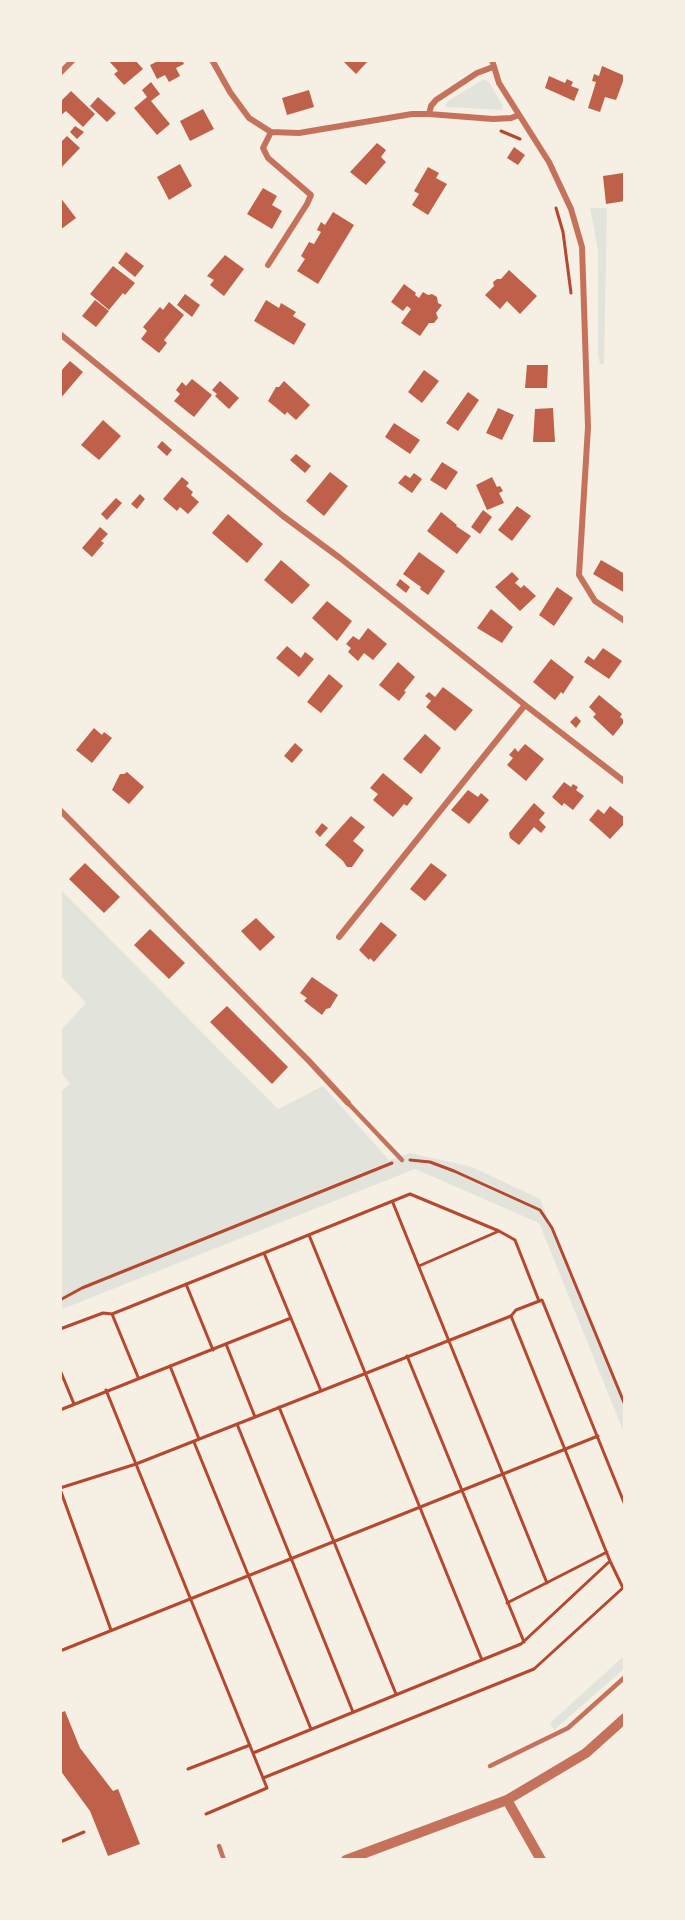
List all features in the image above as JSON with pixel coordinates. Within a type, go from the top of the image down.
[{"type":"street","points":[[60,73],[73,60]]},
{"type":"street","points":[[212,60],[230,92],[249,118],[272,132],[299,133],[390,117],[429,114],[493,119],[519,115]]},
{"type":"street","points":[[429,114],[436,100],[492,64],[499,83],[549,162],[571,209],[582,247],[588,427],[579,575],[595,601],[625,621]]},
{"type":"street","points":[[268,265],[311,195],[268,158],[263,148],[272,132]]},
{"type":"street","points":[[60,334],[283,516],[340,558],[625,782]]},
{"type":"street","points":[[339,937],[525,705]]},
{"type":"street","points":[[60,810],[348,1103]]},
{"type":"street","points":[[346,1860],[507,1800],[586,1753],[625,1718]]},
{"type":"street","points":[[507,1800],[541,1860]]},
{"type":"lane","points":[[348,1103],[402,1160]]},
{"type":"lane","points":[[490,1766],[568,1728],[625,1677]]},
{"type":"lane","points":[[219,1846],[224,1860]]},
{"type":"path","points":[[500,130],[519,138],[526,148]]},
{"type":"path","points":[[555,201],[563,232],[571,297]]},
{"type":"path","points":[[60,1300],[81,1288],[402,1160],[430,1162],[540,1210],[552,1228],[625,1405]]},
{"type":"path","points":[[60,1329],[103,1313],[112,1314],[393,1203],[410,1194],[499,1231],[515,1240],[539,1301]]},
{"type":"path","points":[[393,1203],[547,1583]]},
{"type":"path","points":[[419,1266],[499,1231]]},
{"type":"path","points":[[309,1235],[482,1660]]},
{"type":"path","points":[[264,1253],[321,1390]]},
{"type":"path","points":[[186,1284],[213,1350]]},
{"type":"path","points":[[111,1630],[60,1488],[136,1464],[511,1316],[516,1311],[542,1300],[625,1505]]},
{"type":"path","points":[[112,1314],[138,1377]]},
{"type":"path","points":[[263,1778],[534,1669],[624,1587],[610,1561],[511,1316]]},
{"type":"path","points":[[60,1410],[291,1318]]},
{"type":"path","points":[[226,1344],[255,1417]]},
{"type":"path","points":[[407,1356],[524,1642]]},
{"type":"path","points":[[170,1366],[199,1439]]},
{"type":"path","points":[[60,1370],[74,1404]]},
{"type":"path","points":[[106,1390],[267,1788],[206,1814]]},
{"type":"path","points":[[279,1407],[396,1694]]},
{"type":"path","points":[[237,1424],[354,1712]]},
{"type":"path","points":[[60,1651],[598,1436]]},
{"type":"path","points":[[194,1441],[311,1729]]},
{"type":"path","points":[[507,1603],[607,1552]]},
{"type":"path","points":[[253,1753],[524,1642],[610,1561]]},
{"type":"path","points":[[188,1769],[250,1745]]},
{"type":"path","points":[[60,1842],[84,1832]]},
{"type":"shaded area","points":[[484,79],[489,82],[503,106],[502,110],[446,107],[445,104],[448,101]]},
{"type":"shaded area","points":[[590,208],[607,208],[604,364],[600,364],[598,354],[598,250]]},
{"type":"shaded area","points":[[60,889],[278,1109],[323,1086],[389,1160],[410,1153],[472,1167],[540,1199],[625,1400],[625,1435],[539,1223],[415,1169],[60,1310],[60,1092],[70,1084],[60,1071],[60,1031],[86,1003],[60,975]]},
{"type":"shaded area","points":[[625,1655],[625,1668],[554,1730],[550,1723]]},
{"type":"building","points":[[108,60],[135,60],[143,69],[124,85],[114,74],[118,71]]},
{"type":"building","points":[[160,60],[182,60],[184,64],[176,68],[180,76],[169,82],[165,75],[157,79],[150,65]]},
{"type":"building","points":[[342,60],[369,60],[356,74]]},
{"type":"building","points":[[602,66],[625,76],[616,100],[605,97],[600,112],[588,108],[596,82],[592,81],[594,74],[599,76]]},
{"type":"building","points":[[549,76],[565,83],[567,79],[573,82],[571,86],[579,89],[574,101],[545,88]]},
{"type":"building","points":[[151,82],[160,94],[151,101],[170,124],[157,135],[134,108],[147,97],[142,90]]},
{"type":"building","points":[[309,90],[314,107],[287,115],[282,98]]},
{"type":"building","points":[[71,91],[95,114],[83,127],[66,111],[60,116],[60,102]]},
{"type":"building","points":[[98,97],[116,113],[107,122],[90,106]]},
{"type":"building","points":[[203,109],[214,129],[190,141],[180,121]]},
{"type":"building","points":[[75,126],[84,132],[77,139],[70,132]]},
{"type":"building","points":[[67,136],[80,148],[60,169],[60,143]]},
{"type":"building","points":[[377,143],[386,150],[381,157],[386,162],[366,185],[350,172]]},
{"type":"building","points":[[514,147],[525,155],[518,165],[507,158]]},
{"type":"building","points":[[180,164],[192,186],[169,200],[157,177]]},
{"type":"building","points":[[428,167],[439,173],[436,178],[447,184],[428,215],[412,205],[419,194],[414,191]]},
{"type":"building","points":[[623,173],[625,201],[606,204],[603,176]]},
{"type":"building","points":[[263,188],[277,196],[272,205],[282,211],[272,229],[247,214]]},
{"type":"building","points":[[60,197],[76,218],[60,230]]},
{"type":"building","points":[[333,212],[354,225],[318,284],[297,271],[305,259],[301,256],[309,242],[314,244],[321,232],[317,230],[321,222],[325,225]]},
{"type":"building","points":[[126,252],[144,266],[135,277],[118,263]]},
{"type":"building","points":[[225,255],[244,269],[224,296],[210,285],[214,280],[207,276]]},
{"type":"building","points":[[113,266],[135,283],[109,310],[90,294]]},
{"type":"building","points":[[509,270],[537,296],[520,314],[507,301],[500,309],[485,295],[494,286],[493,282],[501,279]]},
{"type":"building","points":[[404,284],[419,298],[423,292],[428,295],[432,294],[442,305],[436,313],[438,318],[434,323],[429,323],[420,336],[401,323],[411,309],[407,306],[403,311],[391,302]]},
{"type":"building","points":[[185,294],[200,305],[192,317],[177,305]]},
{"type":"building","points":[[95,300],[109,311],[96,327],[82,316]]},
{"type":"building","points":[[266,300],[279,308],[281,303],[296,312],[293,316],[306,324],[294,345],[254,321]]},
{"type":"building","points":[[169,302],[184,315],[164,340],[167,343],[159,353],[141,339],[147,331],[143,327],[160,307],[163,310]]},
{"type":"building","points":[[70,361],[83,372],[60,399],[60,372]]},
{"type":"building","points":[[527,365],[548,365],[547,388],[525,388]]},
{"type":"building","points":[[424,370],[439,381],[422,403],[408,392]]},
{"type":"building","points":[[192,379],[212,395],[194,417],[174,401],[180,394],[176,390],[182,382],[186,386]]},
{"type":"building","points":[[220,381],[239,398],[229,409],[212,390]]},
{"type":"building","points":[[284,381],[310,405],[296,420],[287,412],[285,415],[268,401],[276,387]]},
{"type":"building","points":[[468,392],[479,400],[458,431],[446,423]]},
{"type":"building","points":[[498,408],[514,415],[502,440],[486,433]]},
{"type":"building","points":[[553,408],[555,442],[533,442],[535,409]]},
{"type":"building","points":[[103,420],[121,436],[99,460],[81,445]]},
{"type":"building","points":[[394,423],[420,440],[410,454],[385,437]]},
{"type":"building","points":[[162,441],[172,450],[167,456],[157,447]]},
{"type":"building","points":[[296,454],[311,466],[305,473],[290,460]]},
{"type":"building","points":[[442,462],[458,472],[446,490],[430,480]]},
{"type":"building","points":[[330,472],[348,486],[324,516],[306,501]]},
{"type":"building","points":[[414,473],[422,479],[412,493],[398,483],[405,475],[410,478]]},
{"type":"building","points":[[182,477],[189,483],[186,486],[193,492],[191,495],[199,502],[188,514],[180,507],[177,511],[163,499]]},
{"type":"building","points":[[492,477],[497,487],[500,486],[503,491],[499,493],[504,503],[487,510],[476,485]]},
{"type":"building","points":[[140,494],[145,499],[137,509],[131,504]]},
{"type":"building","points":[[116,498],[122,503],[107,520],[101,514]]},
{"type":"building","points":[[517,506],[531,516],[512,541],[498,530]]},
{"type":"building","points":[[483,510],[492,517],[480,534],[471,527]]},
{"type":"building","points":[[441,512],[471,536],[457,554],[427,531]]},
{"type":"building","points":[[228,514],[263,544],[247,563],[212,533]]},
{"type":"building","points":[[100,527],[108,534],[101,541],[104,543],[92,557],[82,548]]},
{"type":"building","points":[[419,552],[445,571],[428,595],[403,574]]},
{"type":"building","points":[[281,560],[310,585],[292,604],[264,580]]},
{"type":"building","points":[[601,560],[625,574],[625,593],[593,574]]},
{"type":"building","points":[[512,572],[519,579],[515,583],[521,588],[524,585],[536,596],[520,611],[495,587]]},
{"type":"building","points":[[400,579],[410,587],[406,593],[396,585]]},
{"type":"building","points":[[557,587],[573,598],[554,626],[539,615]]},
{"type":"building","points":[[327,601],[352,621],[337,641],[312,618]]},
{"type":"building","points":[[491,609],[513,627],[502,643],[477,628]]},
{"type":"building","points":[[368,628],[387,644],[373,660],[364,653],[358,661],[348,652],[351,648],[346,644],[353,636],[359,640]]},
{"type":"building","points":[[287,646],[301,658],[305,652],[314,659],[299,677],[276,658]]},
{"type":"building","points":[[603,648],[622,661],[609,679],[584,662],[588,656],[594,660]]},
{"type":"building","points":[[551,659],[574,677],[563,694],[561,692],[555,700],[533,682]]},
{"type":"building","points":[[398,662],[415,677],[399,701],[379,685]]},
{"type":"building","points":[[329,674],[343,686],[321,713],[307,702]]},
{"type":"building","points":[[443,687],[473,710],[455,731],[426,707],[431,701],[425,696],[429,692],[435,697]]},
{"type":"building","points":[[599,695],[622,714],[620,717],[625,721],[613,736],[593,717],[596,714],[589,707]]},
{"type":"building","points":[[576,716],[581,721],[576,728],[570,722]]},
{"type":"building","points":[[94,728],[102,735],[104,732],[112,738],[92,763],[76,750]]},
{"type":"building","points":[[425,734],[441,748],[421,774],[403,759]]},
{"type":"building","points":[[295,743],[303,750],[292,763],[284,756]]},
{"type":"building","points":[[525,744],[544,759],[526,781],[507,765],[513,758],[509,755],[515,748],[518,752]]},
{"type":"building","points":[[127,772],[144,787],[129,804],[112,790],[120,774]]},
{"type":"building","points":[[383,773],[413,798],[407,806],[404,804],[393,817],[373,800],[378,794],[370,788]]},
{"type":"building","points":[[564,782],[571,787],[573,784],[578,787],[576,790],[584,796],[573,810],[564,803],[562,806],[552,797]]},
{"type":"building","points":[[468,790],[478,797],[481,793],[489,800],[469,824],[451,810]]},
{"type":"building","points":[[534,803],[545,813],[539,820],[546,827],[541,833],[534,827],[519,845],[510,838],[509,833]]},
{"type":"building","points":[[610,806],[625,818],[625,823],[610,839],[589,820],[598,809],[604,814]]},
{"type":"building","points":[[351,816],[365,827],[353,841],[364,850],[352,867],[347,867],[325,845]]},
{"type":"building","points":[[322,823],[328,828],[320,837],[315,832]]},
{"type":"building","points":[[85,863],[120,897],[104,913],[69,879]]},
{"type":"building","points":[[431,863],[447,875],[425,901],[410,889]]},
{"type":"building","points":[[256,918],[275,937],[260,951],[241,931]]},
{"type":"building","points":[[381,922],[397,935],[374,962],[359,950]]},
{"type":"building","points":[[150,929],[185,963],[169,979],[134,945]]},
{"type":"building","points":[[312,977],[338,995],[330,1008],[326,1009],[322,1015],[304,1001],[307,998],[300,993]]},
{"type":"building","points":[[227,1006],[288,1067],[272,1084],[210,1022]]},
{"type":"building","points":[[65,1711],[80,1748],[113,1791],[118,1789],[140,1844],[108,1856],[90,1811],[60,1770],[60,1713]]}]
